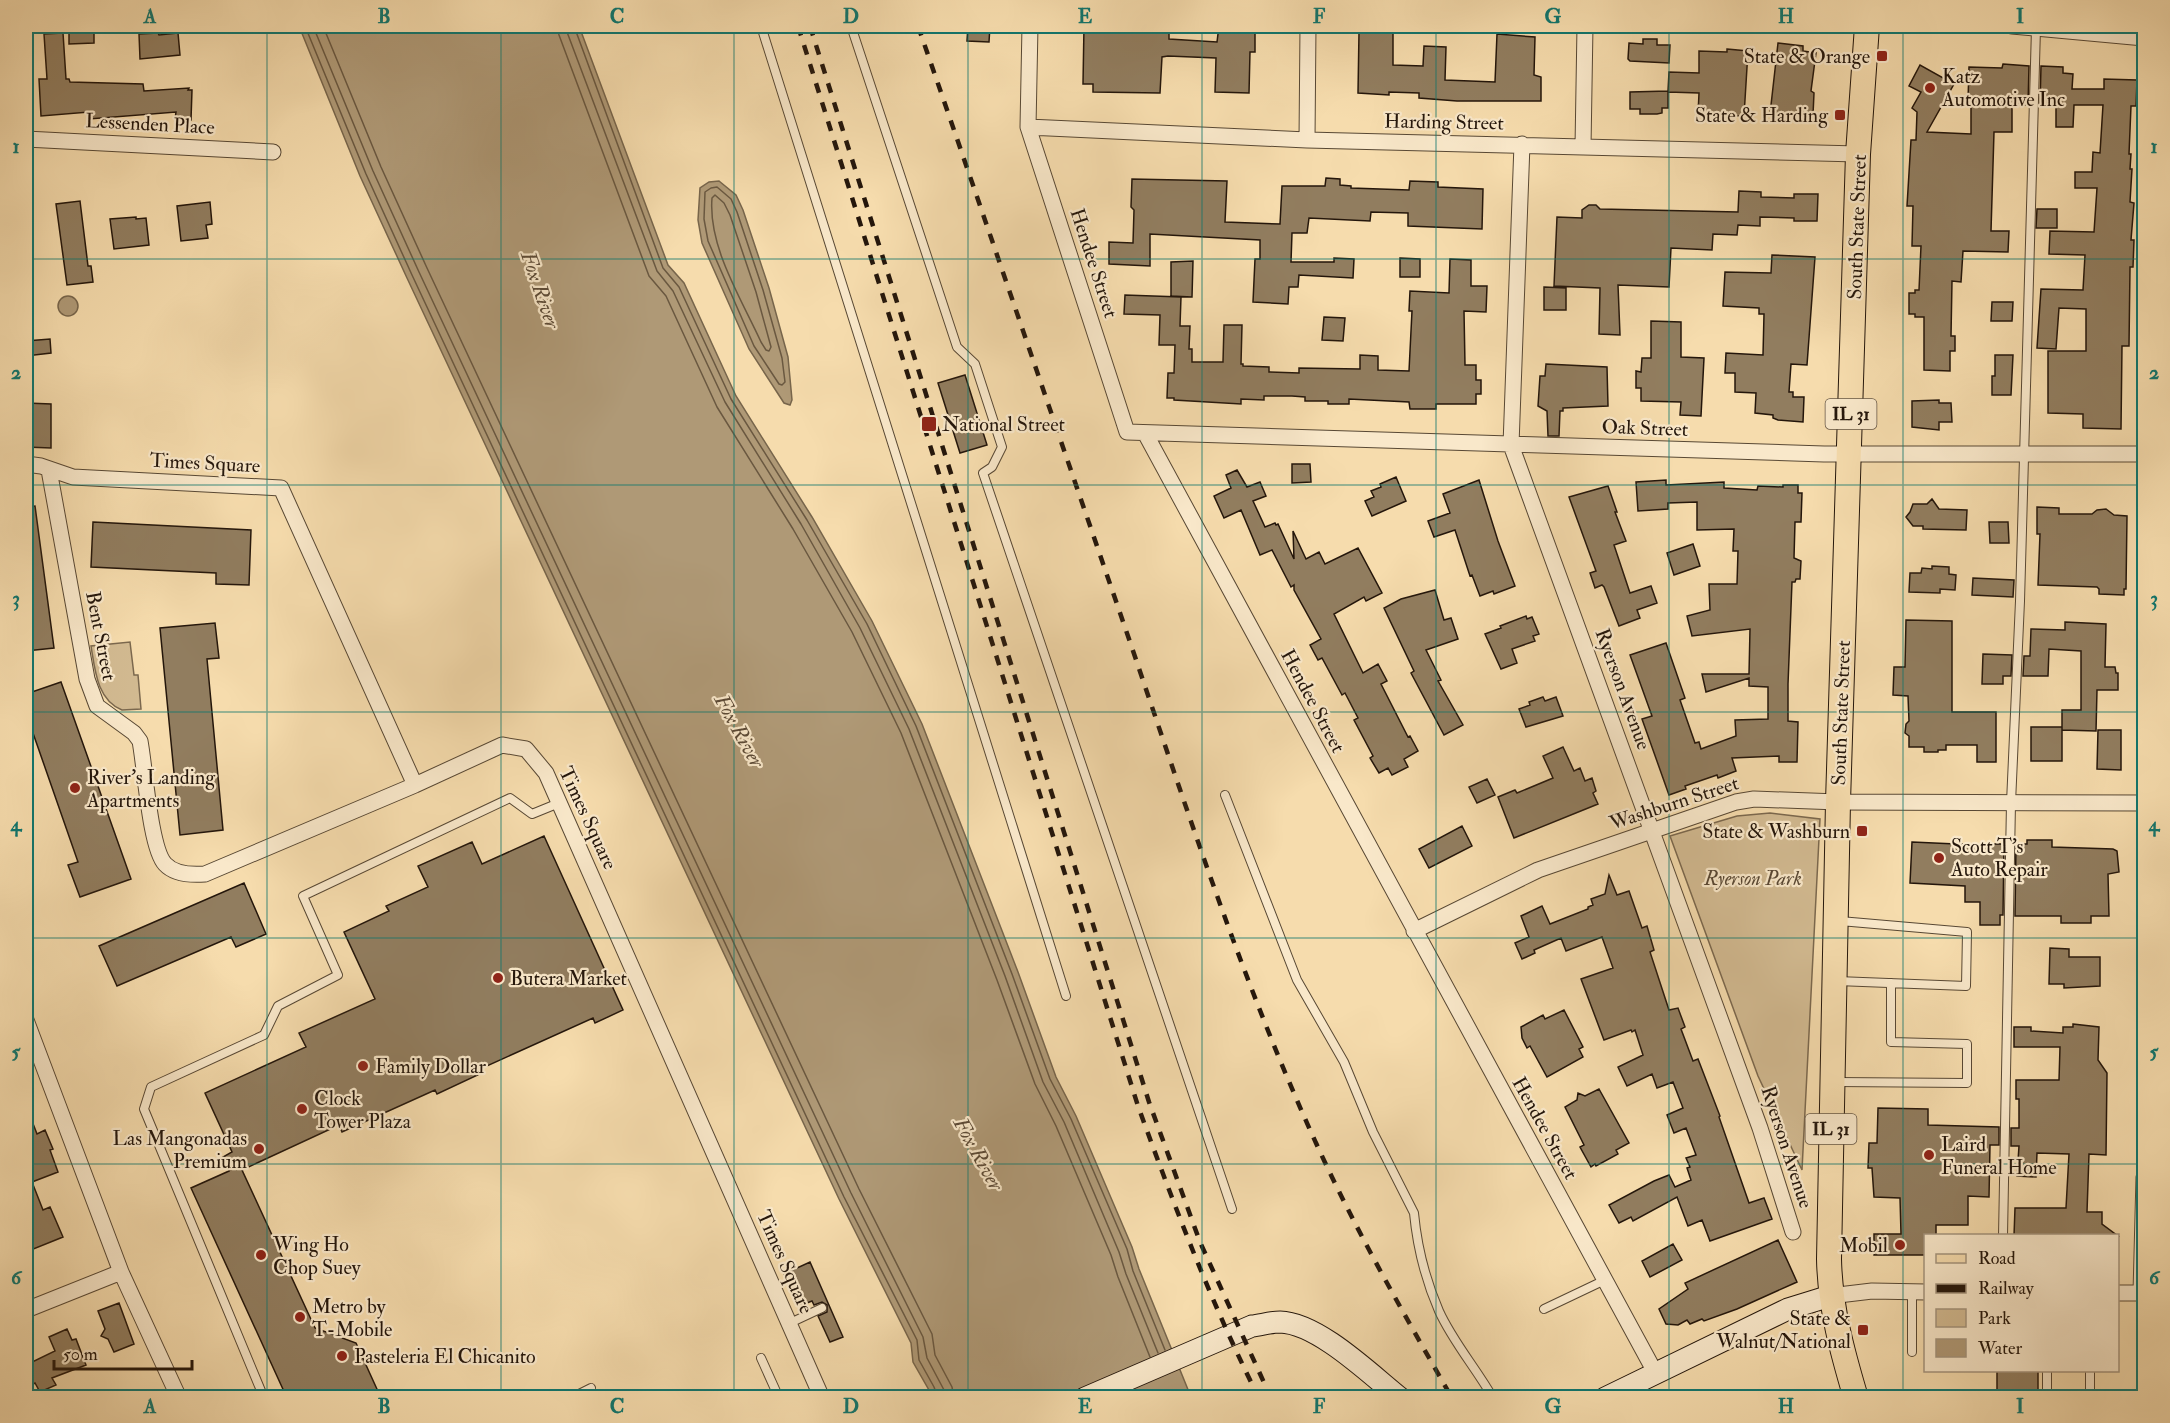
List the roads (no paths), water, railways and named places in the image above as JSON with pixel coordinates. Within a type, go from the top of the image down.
[{"type":"main road","name":"South State Street","points":[[1856,1398],[1841,1349],[1830,1296],[1829,1258],[1838,802],[1858,154],[1867,26]]},
{"type":"street","name":"Hendee Street","points":[[1030,26],[1028,127],[1127,432],[1145,433],[1656,1374]]},
{"type":"street","points":[[1307,140],[1308,26]]},
{"type":"street","points":[[1583,147],[1585,26]]},
{"type":"street","points":[[2012,26],[2145,38]]},
{"type":"street","name":"Harding Street","points":[[1028,127],[1307,140],[1858,154]]},
{"type":"street","name":"Lessenden Place","points":[[26,139],[273,152]]},
{"type":"street","name":"Ryerson Avenue","points":[[1522,144],[1511,445],[1760,1128],[1793,1232]]},
{"type":"street","name":"Oak Street","points":[[1145,433],[1850,455],[2145,454]]},
{"type":"street","points":[[26,464],[41,466],[49,470]]},
{"type":"street","name":"Bent Street","points":[[49,470],[87,679],[97,706],[134,733],[140,741],[156,847],[166,866],[178,873],[205,874],[415,785]]},
{"type":"street","name":"Times Square","points":[[49,470],[73,477],[280,488],[415,785],[502,745],[526,749],[546,773],[822,1398]]},
{"type":"street","name":"Washburn Street","points":[[1414,932],[1538,870],[1736,802],[1754,799],[1838,802],[2145,803]]},
{"type":"street","points":[[26,1020],[28,1039],[120,1272],[179,1398]]},
{"type":"street","points":[[2119,1293],[2143,1293],[2145,1177]]},
{"type":"street","points":[[26,1310],[120,1272]]},
{"type":"street","points":[[1605,1398],[1788,1310],[1830,1296],[1872,1292],[1919,1292]]},
{"type":"street","points":[[1085,1398],[1252,1326],[1280,1322],[1302,1327],[1320,1335],[1400,1398]]},
{"type":"lane","points":[[761,26],[1066,996]]},
{"type":"lane","points":[[851,26],[957,347],[975,364],[1002,447],[992,467],[983,473],[1232,1209]]},
{"type":"lane","points":[[2003,1234],[2011,803],[2036,28]]},
{"type":"lane","points":[[1225,795],[1298,980],[1344,1062],[1372,1132],[1414,1213],[1428,1282],[1440,1312],[1493,1398]]},
{"type":"lane","points":[[264,1398],[144,1108],[151,1087],[264,1035],[278,1006],[338,975],[303,896],[510,798],[532,814],[559,802]]},
{"type":"lane","points":[[1833,981],[1966,986],[1967,932],[1835,920]]},
{"type":"lane","points":[[1832,1082],[1967,1083],[1967,1044],[1891,1042],[1891,983]]},
{"type":"lane","points":[[1544,1309],[1605,1280]]},
{"type":"lane","points":[[1912,1352],[1919,1292]]},
{"type":"lane","points":[[790,1323],[822,1308]]},
{"type":"lane","points":[[761,1358],[779,1398]]},
{"type":"lane","points":[[2047,1372],[2047,1398]]},
{"type":"lane","points":[[2090,1372],[2090,1398]]},
{"type":"lane","points":[[571,1398],[591,1388]]},
{"type":"water","name":"Fox River","points":[[299,26],[579,26],[668,265],[684,283],[736,396],[812,517],[872,621],[922,724],[1056,1077],[1076,1116],[1132,1247],[1191,1397],[933,1397],[913,1362],[911,1343],[839,1199],[407,278],[360,176]]},
{"type":"water","points":[[719,181],[736,195],[769,288],[788,357],[792,400],[790,405],[784,403],[749,349],[702,243],[698,220],[700,188],[709,182]]},
{"type":"water","points":[[68,296],[75,299],[78,306],[75,313],[68,316],[61,313],[58,306],[61,299]]},
{"type":"railway","points":[[798,26],[1138,1106],[1194,1254],[1259,1398]]},
{"type":"railway","points":[[810,26],[1149,1102],[1200,1242],[1271,1398]]},
{"type":"railway","points":[[918,26],[1187,810],[1260,1012],[1287,1078],[1347,1208],[1452,1398]]},
{"type":"place","name":"State & Orange","points":[[1882,56]]},
{"type":"place","name":"Katz Automotive Inc","points":[[1930,88]]},
{"type":"place","name":"State & Harding","points":[[1840,115]]},
{"type":"place","name":"National Street","points":[[929,424]]},
{"type":"place","name":"River's Landing Apartments","points":[[75,788]]},
{"type":"place","name":"State & Washburn","points":[[1862,831]]},
{"type":"place","name":"Scott T's Auto Repair","points":[[1939,858]]},
{"type":"place","name":"Butera Market","points":[[498,978]]},
{"type":"place","name":"Family Dollar","points":[[363,1066]]},
{"type":"place","name":"Clock Tower Plaza","points":[[302,1109]]},
{"type":"place","name":"Las Mangonadas Premium","points":[[259,1149]]},
{"type":"place","name":"Laird Funeral Home","points":[[1929,1155]]},
{"type":"place","name":"Mobil","points":[[1900,1245]]},
{"type":"place","name":"Wing Ho Chop Suey","points":[[261,1255]]},
{"type":"place","name":"Metro by T-Mobile","points":[[300,1317]]},
{"type":"place","name":"State & Walnut/National","points":[[1863,1330]]},
{"type":"place","name":"Pasteleria El Chicanito","points":[[342,1356]]},
{"type":"park label","name":"Ryerson Park","points":[[1753,878]]}]
